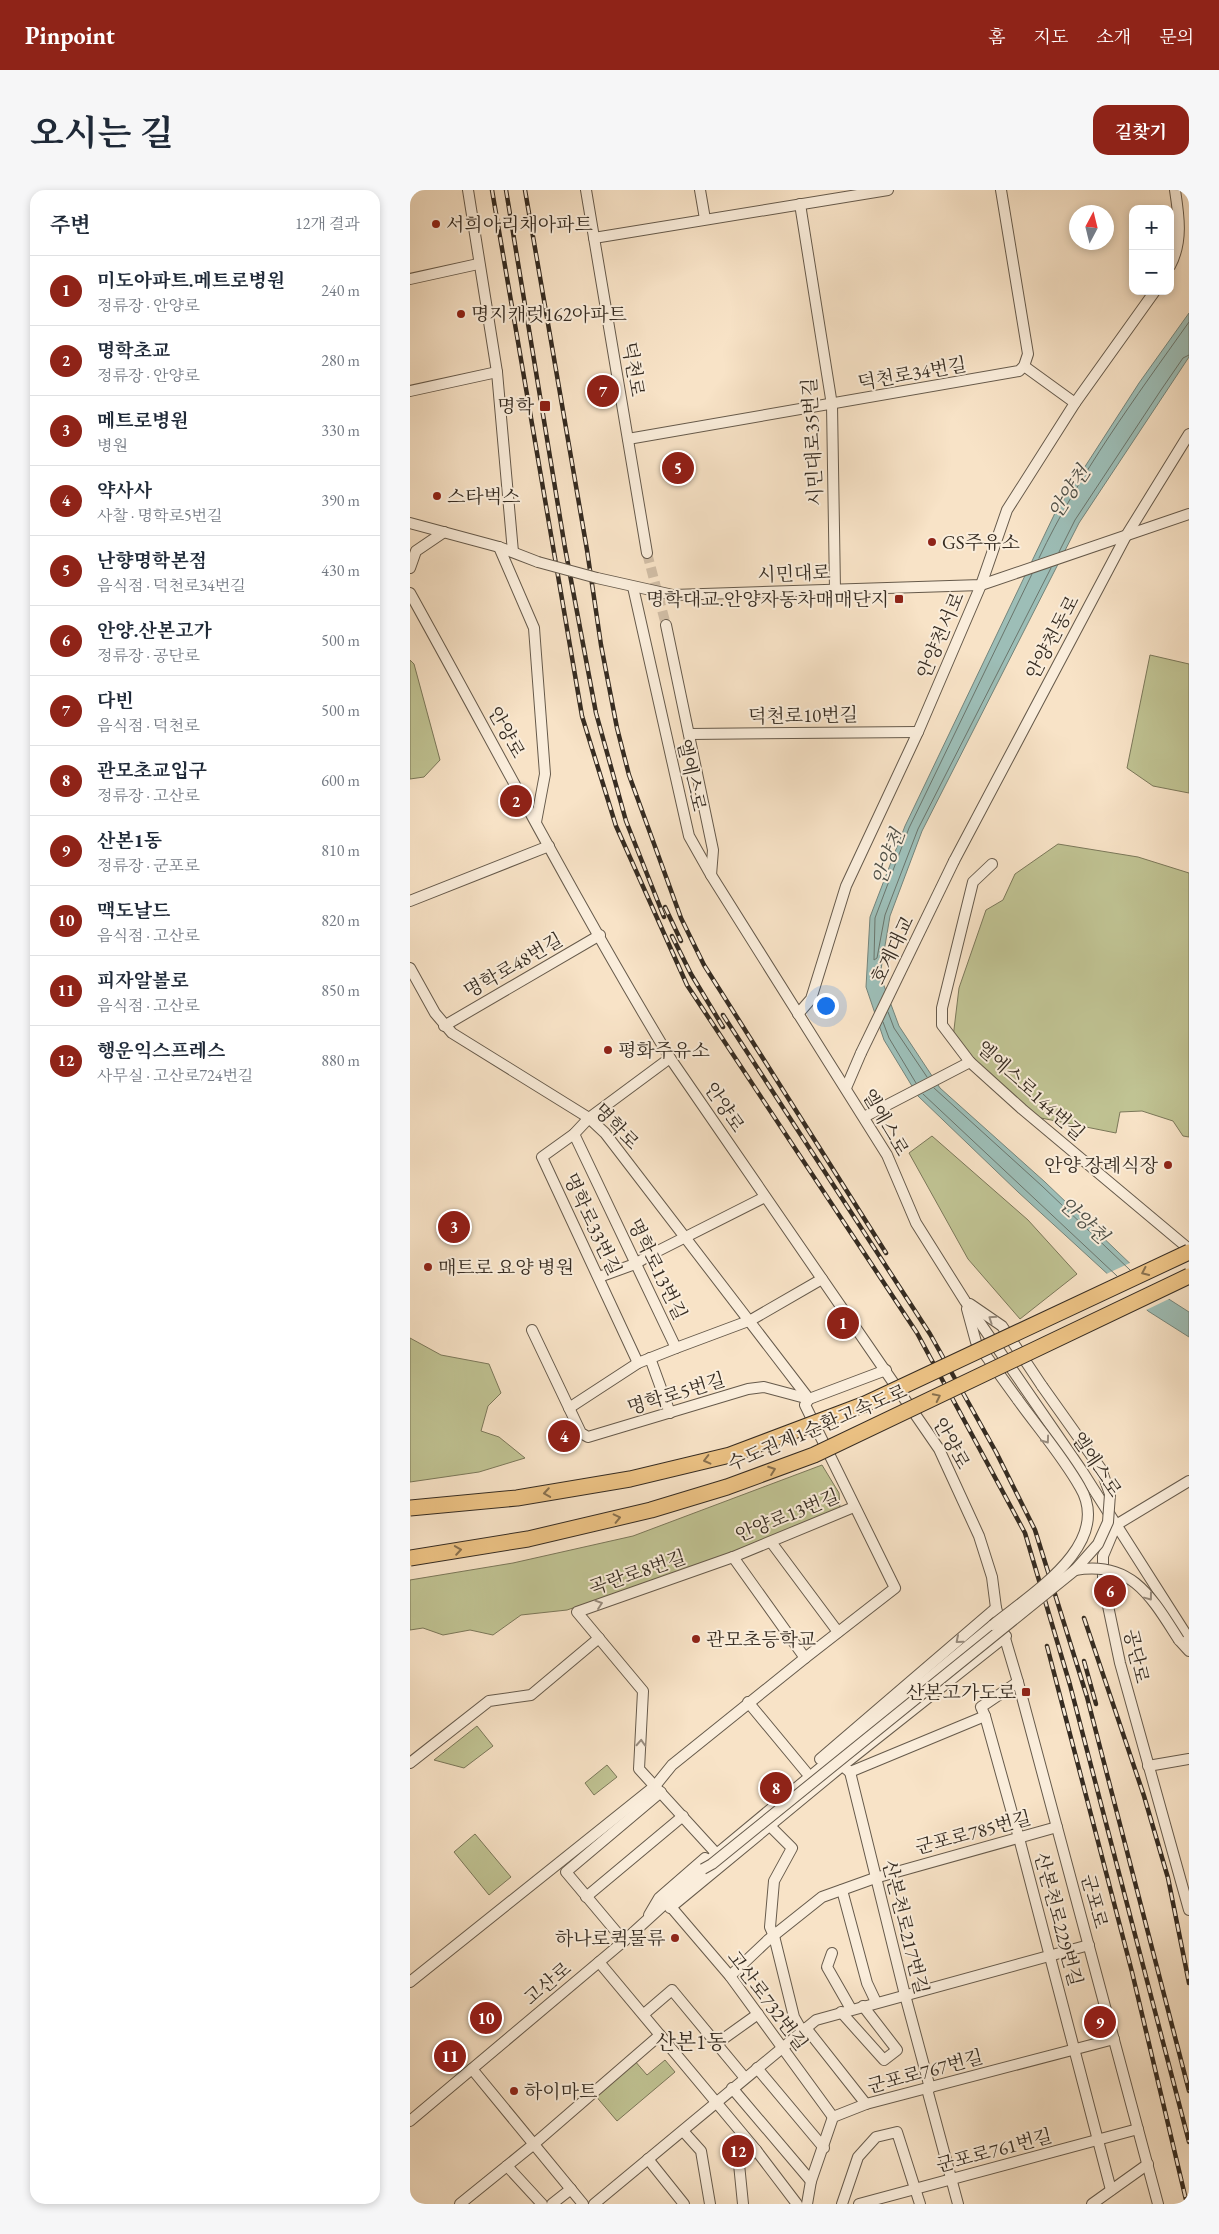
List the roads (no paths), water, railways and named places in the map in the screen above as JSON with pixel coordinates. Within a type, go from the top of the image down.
[{"type":"highway","name":"수도권제1순환고속도로","points":[[410,1508],[517,1498],[621,1481],[730,1454],[865,1404],[1189,1250]]},
{"type":"highway","name":"수도권제1순환고속도로","points":[[410,1558],[528,1539],[651,1510],[727,1487],[839,1443],[1189,1276]]},
{"type":"street","points":[[410,523],[513,552],[497,372],[478,264],[468,190]]},
{"type":"street","name":"덕천로","points":[[586,190],[647,553]]},
{"type":"street","points":[[700,190],[705,219]]},
{"type":"street","points":[[594,238],[888,190]]},
{"type":"street","points":[[1001,190],[1028,354],[1024,366],[1075,404]]},
{"type":"street","points":[[1174,255],[1179,241],[1180,222],[1175,190]]},
{"type":"street","name":"시민대로35번길","points":[[800,204],[832,405],[835,590]]},
{"type":"street","points":[[410,279],[478,264]]},
{"type":"street","name":"안양천서로","points":[[798,1014],[811,999],[846,886],[918,732],[981,585],[1007,510],[1075,404],[1152,295]]},
{"type":"street","name":"덕천로34번길","points":[[628,439],[1019,371],[1024,366]]},
{"type":"street","points":[[410,391],[497,372]]},
{"type":"street","name":"안양천동로","points":[[954,861],[1126,536],[1189,434]]},
{"type":"street","points":[[1126,536],[1189,514]]},
{"type":"street","points":[[410,568],[416,551],[444,532]]},
{"type":"street","name":"시민대로","points":[[513,552],[538,562],[597,578],[674,595],[981,585],[1126,536]]},
{"type":"street","points":[[499,547],[534,628],[545,774],[536,822]]},
{"type":"street","name":"엘에스로","points":[[633,587],[689,836],[711,876],[887,1154],[916,1223],[965,1300],[1116,1524],[1184,1640]]},
{"type":"street","name":"안양로","points":[[410,593],[549,846],[670,1058],[939,1449],[979,1536],[992,1577],[996,1608]]},
{"type":"street","points":[[666,625],[713,850],[711,876]]},
{"type":"street","name":"덕천로10번길","points":[[689,734],[918,732]]},
{"type":"street","points":[[410,901],[549,846]]},
{"type":"street","name":"호계대교","points":[[846,1088],[954,861]]},
{"type":"street","name":"엘에스로144번길","points":[[992,864],[973,882],[942,1008],[942,1025],[966,1064],[1189,1250]]},
{"type":"street","name":"명학로48번길","points":[[444,1026],[600,935]]},
{"type":"street","name":"명학로","points":[[410,968],[444,1026],[460,1038],[589,1118],[605,1133],[730,1297],[751,1320],[809,1399]]},
{"type":"street","name":"명학로33번길","points":[[638,1363],[542,1158],[574,1134],[589,1118],[670,1058]]},
{"type":"street","points":[[864,1117],[900,1100],[966,1064]]},
{"type":"street","name":"명학로13번길","points":[[574,1134],[676,1348],[751,1320]]},
{"type":"street","points":[[599,1277],[635,1264],[765,1197]]},
{"type":"street","points":[[751,1320],[822,1279]]},
{"type":"street","points":[[703,1869],[720,1858],[1075,1570],[1098,1544],[1108,1522],[1110,1494],[1101,1469],[1002,1326],[965,1300]]},
{"type":"street","points":[[703,1869],[708,1861],[1067,1564],[1085,1538],[1088,1514],[1081,1488],[976,1342],[965,1300]]},
{"type":"street","name":"명학로5번길","points":[[532,1330],[581,1433],[588,1437],[764,1387],[809,1399]]},
{"type":"street","name":"명학로5번길","points":[[569,1408],[638,1363],[676,1348]]},
{"type":"street","points":[[650,1358],[670,1413]]},
{"type":"street","points":[[809,1399],[886,1370]]},
{"type":"street","name":"안양로13번길","points":[[809,1399],[805,1405],[895,1588],[805,1658],[732,1557],[854,1507]]},
{"type":"street","points":[[1116,1524],[1189,1481]]},
{"type":"street","name":"공단로","points":[[1116,1524],[1103,1556],[1103,1582],[1120,1662],[1189,1910]]},
{"type":"street","points":[[771,1542],[838,1632]]},
{"type":"street","name":"곡란로8번길","points":[[714,1851],[639,1769],[643,1691],[577,1612],[732,1557]]},
{"type":"street","points":[[1075,1570],[1102,1568],[1128,1577],[1144,1590],[1184,1640],[1189,1651]]},
{"type":"street","points":[[644,1924],[658,1898],[996,1608]]},
{"type":"street","name":"군포로","points":[[996,1608],[1006,1636],[1157,2200]]},
{"type":"street","points":[[644,1924],[671,1907],[769,1825],[846,1769],[1006,1636]]},
{"type":"street","points":[[410,1763],[489,1702],[531,1695],[598,1638]]},
{"type":"street","points":[[624,1941],[566,1872],[658,1789],[672,1765],[805,1658]]},
{"type":"street","points":[[846,1769],[985,1716],[981,1707],[1018,1682]]},
{"type":"street","points":[[748,1702],[806,1772]]},
{"type":"street","name":"산본천로229번길","points":[[985,1716],[1051,1956],[1111,2190]]},
{"type":"street","points":[[1148,1766],[1189,1759]]},
{"type":"street","name":"산본천로217번길","points":[[846,1769],[958,2204]]},
{"type":"street","points":[[410,1982],[658,1789]]},
{"type":"street","points":[[586,1897],[683,1816]]},
{"type":"street","points":[[769,1825],[792,1848],[774,1880],[770,1926],[794,2017],[866,2104]]},
{"type":"street","name":"군포로785번길","points":[[730,1976],[774,1936],[822,1897],[875,1878],[1057,1827]]},
{"type":"street","name":"고산로","points":[[410,2120],[600,1962],[703,1869]]},
{"type":"street","points":[[842,1890],[866,1983],[876,2002]]},
{"type":"street","name":"고산로732번길","points":[[671,1907],[730,1976],[834,2117]]},
{"type":"street","points":[[594,2204],[816,2020],[1089,1945]]},
{"type":"street","points":[[832,1953],[827,1967],[846,2011],[884,2060],[898,2050],[863,2006]]},
{"type":"street","points":[[600,1962],[756,2150],[797,2204]]},
{"type":"street","points":[[644,2014],[672,1990],[745,2078]]},
{"type":"street","points":[[716,2044],[758,2014]]},
{"type":"street","points":[[460,2204],[534,2144],[660,2035]]},
{"type":"street","name":"군포로767번길","points":[[834,2117],[866,2104],[1114,2039]]},
{"type":"street","points":[[757,2068],[824,2148]]},
{"type":"street","points":[[472,2069],[583,2204]]},
{"type":"street","points":[[732,2088],[811,2181]]},
{"type":"street","points":[[807,2204],[811,2181],[834,2117]]},
{"type":"street","name":"군포로761번길","points":[[859,2204],[878,2201],[951,2179],[1138,2129]]},
{"type":"street","points":[[683,2131],[701,2151],[710,2204]]},
{"type":"street","points":[[842,2204],[858,2157],[876,2137],[897,2132],[920,2204]]},
{"type":"street","points":[[743,2204],[739,2164],[756,2150]]},
{"type":"street","points":[[648,2159],[684,2204]]},
{"type":"street","points":[[1092,2204],[1147,2160]]},
{"type":"street","points":[[507,2166],[542,2204]]},
{"type":"street","points":[[552,2204],[571,2189]]},
{"type":"water","name":"안양천","points":[[1189,313],[1189,357],[1079,523],[922,831],[890,916],[880,975],[899,1026],[940,1088],[1045,1182],[1164,1296],[1189,1312],[1189,1337],[1148,1311],[1018,1192],[918,1096],[884,1040],[866,987],[870,917],[905,826],[1055,513],[1139,383]]},
{"type":"tunnel","points":[[647,553],[666,625]]},
{"type":"railway","points":[[492,190],[582,716],[616,826],[687,985],[917,1333],[1025,1533],[1070,1685],[1189,2142]]},
{"type":"railway","points":[[506,190],[565,548],[596,713],[626,821],[664,917]]},
{"type":"railway","points":[[525,190],[587,550],[601,645],[617,728],[629,775],[681,918],[704,965],[886,1253]]},
{"type":"railway","points":[[665,907],[681,941]]},
{"type":"railway","points":[[672,936],[691,974],[723,1027]]},
{"type":"railway","points":[[723,1015],[930,1334],[996,1452],[1035,1530],[1087,1697],[1189,2091]]},
{"type":"railway","points":[[1084,1618],[1144,1796],[1168,1878],[1189,1983]]},
{"type":"railway","points":[[1047,1646],[1132,1972],[1187,2204]]},
{"type":"railway","points":[[1084,1661],[1096,1704]]},
{"type":"place","name":"서희아리채아파트","points":[[436,224]]},
{"type":"place","name":"명지캐럿162아파트","points":[[461,314]]},
{"type":"place","name":"다빈","points":[[603,391]]},
{"type":"place","name":"명학","points":[[545,406]]},
{"type":"place","name":"난향명학본점","points":[[678,468]]},
{"type":"place","name":"스타벅스","points":[[437,496]]},
{"type":"place","name":"GS주유소","points":[[932,542]]},
{"type":"place","name":"명학대교.안양자동차매매단지","points":[[899,599]]},
{"type":"place","name":"명학초교","points":[[516,801]]},
{"type":"place","name":"평화주유소","points":[[608,1050]]},
{"type":"place","name":"안양 장례식장","points":[[1168,1165]]},
{"type":"place","name":"메트로병원","points":[[454,1227]]},
{"type":"place","name":"매트로 요양 병원","points":[[428,1267]]},
{"type":"place","name":"미도아파트.메트로병원","points":[[843,1323]]},
{"type":"place","name":"약사사","points":[[564,1436]]},
{"type":"place","name":"안양.산본고가","points":[[1110,1591]]},
{"type":"place","name":"관모초등학교","points":[[696,1639]]},
{"type":"place","name":"산본고가도로","points":[[1026,1692]]},
{"type":"place","name":"관모초교입구","points":[[776,1788]]},
{"type":"place","name":"하나로퀵물류","points":[[675,1938]]},
{"type":"place","name":"맥도날드","points":[[486,2018]]},
{"type":"place","name":"산본1동","points":[[1100,2022]]},
{"type":"place","name":"피자알볼로","points":[[450,2056]]},
{"type":"place","name":"하이마트","points":[[514,2091]]},
{"type":"place","name":"행운익스프레스","points":[[738,2151]]},
{"type":"district","name":"산본1동","points":[[691,2042]]}]
